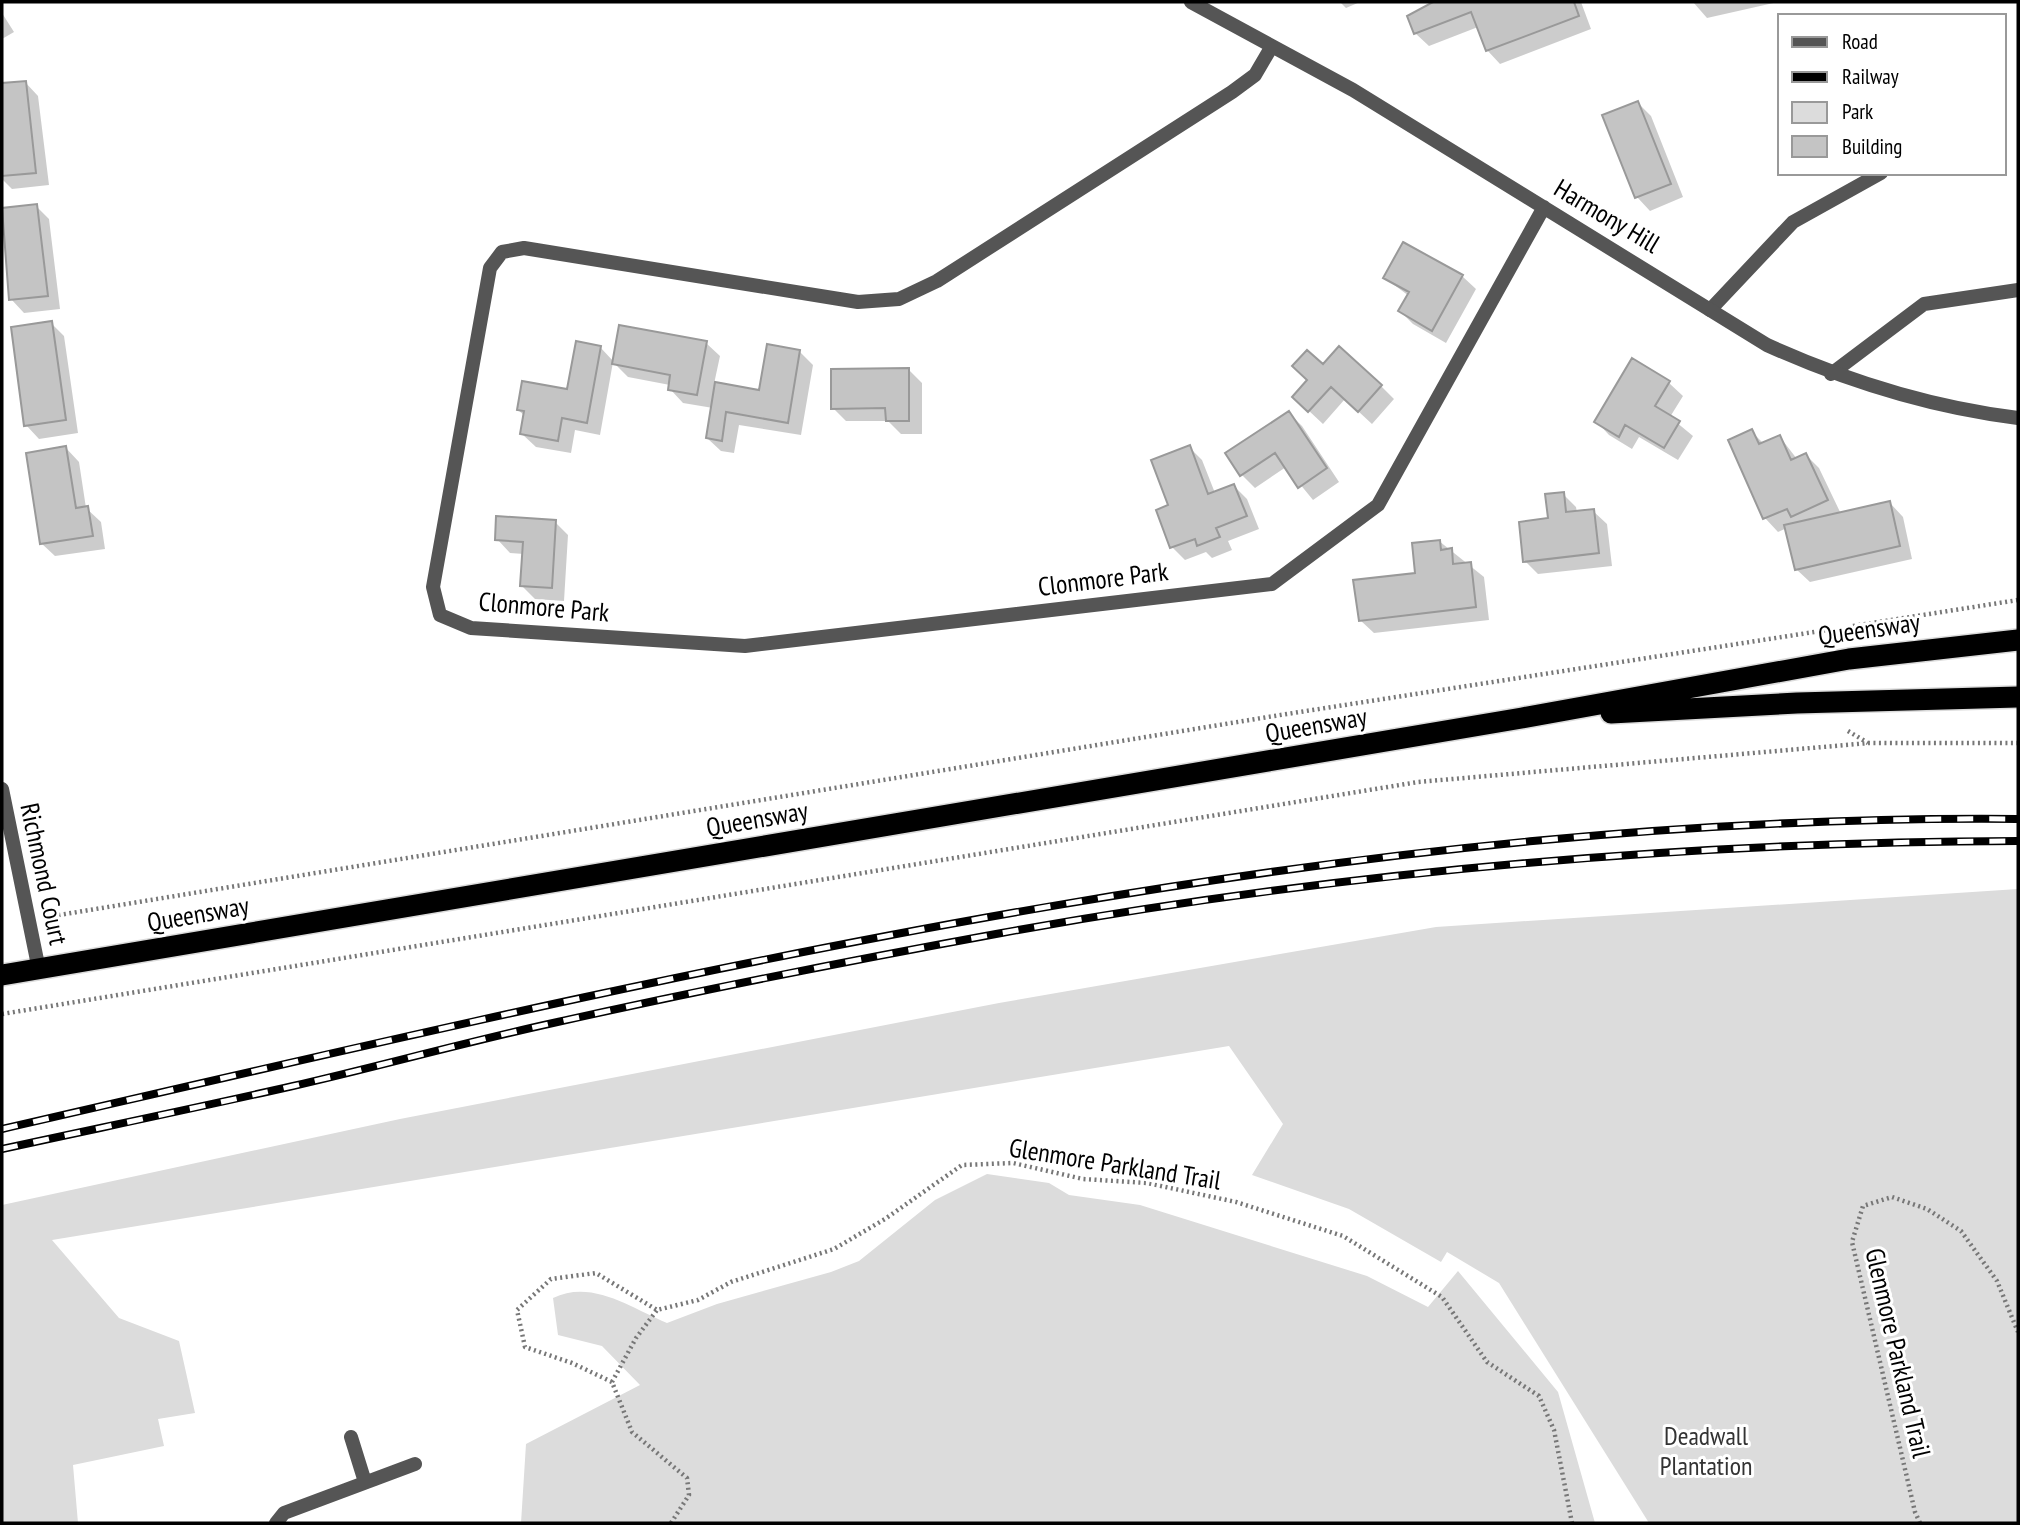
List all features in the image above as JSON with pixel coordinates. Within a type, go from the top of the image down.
[{"type":"highway","name":"Queensway","points":[[2,975],[1522,718],[1849,659],[2018,640]]},
{"type":"highway","name":"Queensway","points":[[1522,718],[1797,703],[2018,697]]},
{"type":"street","name":"Harmony Hill","points":[[1191,2],[1217,8],[1272,46],[1353,90],[1767,345],[1831,374],[1904,398],[2018,418]]},
{"type":"street","name":"Clonmore Park","points":[[1272,46],[1255,75],[1232,92],[937,281],[899,299],[858,302],[524,248],[502,252],[490,268],[433,587],[440,615],[471,628],[745,646],[1272,584],[1378,505],[1544,207]]},
{"type":"street","points":[[1710,310],[1793,222],[1877,175]]},
{"type":"street","points":[[1831,374],[1924,304],[2018,290]]},
{"type":"street","name":"Richmond Court","points":[[2,789],[4,810],[39,970]]},
{"type":"street","points":[[351,1437],[365,1482]]},
{"type":"street","points":[[276,1523],[284,1513],[415,1464]]},
{"type":"path","points":[[30,920],[1274,716],[2018,600]]},
{"type":"path","points":[[2,1014],[1418,782],[1869,743],[2018,743]]},
{"type":"path","name":"Glenmore Parkland Trail","points":[[657,1310],[698,1300],[731,1282],[834,1249],[885,1219],[962,1165],[1013,1163],[1083,1179],[1147,1183],[1236,1202],[1343,1237],[1442,1297],[1487,1362],[1539,1396],[1554,1430],[1572,1523]]},
{"type":"path","name":"Glenmore Parkland Trail","points":[[1920,1523],[1915,1512],[1852,1241],[1863,1206],[1892,1197],[1927,1209],[1961,1231],[1997,1281],[2018,1332]]},
{"type":"path","points":[[612,1382],[636,1338],[657,1310],[596,1273],[551,1279],[517,1310],[525,1347],[572,1363],[612,1382],[632,1432],[687,1478],[688,1496],[671,1523]]},
{"type":"green space","name":"Deadwall Plantation","points":[[2018,889],[2018,1523],[1649,1523],[1499,1283],[1447,1252],[1441,1262],[1349,1209],[1252,1175],[1283,1124],[1229,1046],[52,1240],[119,1318],[179,1341],[195,1413],[158,1419],[164,1446],[73,1465],[78,1523],[2,1523],[2,1205],[400,1119],[999,1003],[1436,927]]},
{"type":"green space","points":[[987,1174],[1049,1183],[1069,1195],[1140,1205],[1367,1276],[1428,1307],[1458,1271],[1558,1392],[1595,1523],[521,1523],[526,1444],[640,1385],[602,1346],[558,1335],[553,1298],[568,1293],[597,1294],[625,1303],[667,1323],[717,1304],[831,1272],[859,1261],[935,1200]]},
{"type":"building","points":[[1433,2],[1574,2],[1579,16],[1486,51],[1471,12],[1414,34],[1407,16]]},
{"type":"building","points":[[26,81],[36,173],[2,176],[2,83]]},
{"type":"building","points":[[1638,101],[1671,184],[1635,198],[1602,115]]},
{"type":"building","points":[[37,204],[48,296],[9,300],[2,208]]},
{"type":"building","points":[[1403,242],[1463,275],[1432,331],[1398,311],[1409,292],[1383,278]]},
{"type":"building","points":[[52,321],[66,420],[24,426],[11,327]]},
{"type":"building","points":[[619,325],[707,341],[697,395],[668,390],[670,375],[612,364]]},
{"type":"building","points":[[576,341],[601,346],[587,423],[562,418],[558,441],[520,434],[524,411],[517,410],[522,381],[567,389]]},
{"type":"building","points":[[767,344],[800,350],[788,423],[726,412],[722,441],[706,438],[715,382],[759,390]]},
{"type":"building","points":[[1339,346],[1382,385],[1358,412],[1331,387],[1308,412],[1292,397],[1307,380],[1292,366],[1307,350],[1323,364]]},
{"type":"building","points":[[1632,358],[1670,381],[1655,406],[1680,421],[1664,448],[1625,425],[1619,437],[1594,422]]},
{"type":"building","points":[[909,368],[909,421],[886,421],[885,408],[831,409],[831,369]]},
{"type":"building","points":[[1289,411],[1327,468],[1298,488],[1275,453],[1240,476],[1225,453]]},
{"type":"building","points":[[1752,429],[1759,444],[1780,435],[1791,460],[1806,453],[1828,500],[1791,517],[1787,509],[1763,519],[1728,440]]},
{"type":"building","points":[[1190,445],[1208,494],[1234,484],[1247,516],[1216,528],[1220,537],[1197,546],[1195,539],[1170,548],[1156,510],[1168,505],[1151,460]]},
{"type":"building","points":[[66,446],[76,508],[88,506],[93,536],[40,544],[26,453]]},
{"type":"building","points":[[1564,492],[1566,512],[1594,509],[1599,553],[1523,562],[1519,522],[1548,518],[1545,494]]},
{"type":"building","points":[[1890,501],[1900,546],[1795,570],[1784,525]]},
{"type":"building","points":[[496,516],[556,520],[552,588],[520,586],[523,542],[495,540]]},
{"type":"building","points":[[1440,540],[1441,550],[1452,548],[1453,564],[1471,562],[1476,607],[1359,621],[1353,580],[1415,573],[1412,543]]},
{"type":"railway","points":[[2,1129],[500,1016],[750,963],[1002,915],[1254,874],[1508,844],[1762,824],[2018,819]]},
{"type":"railway","points":[[2,1149],[293,1086],[520,1030],[663,999],[996,934],[1122,913],[1249,894],[1505,865],[1762,847],[2018,841]]}]
